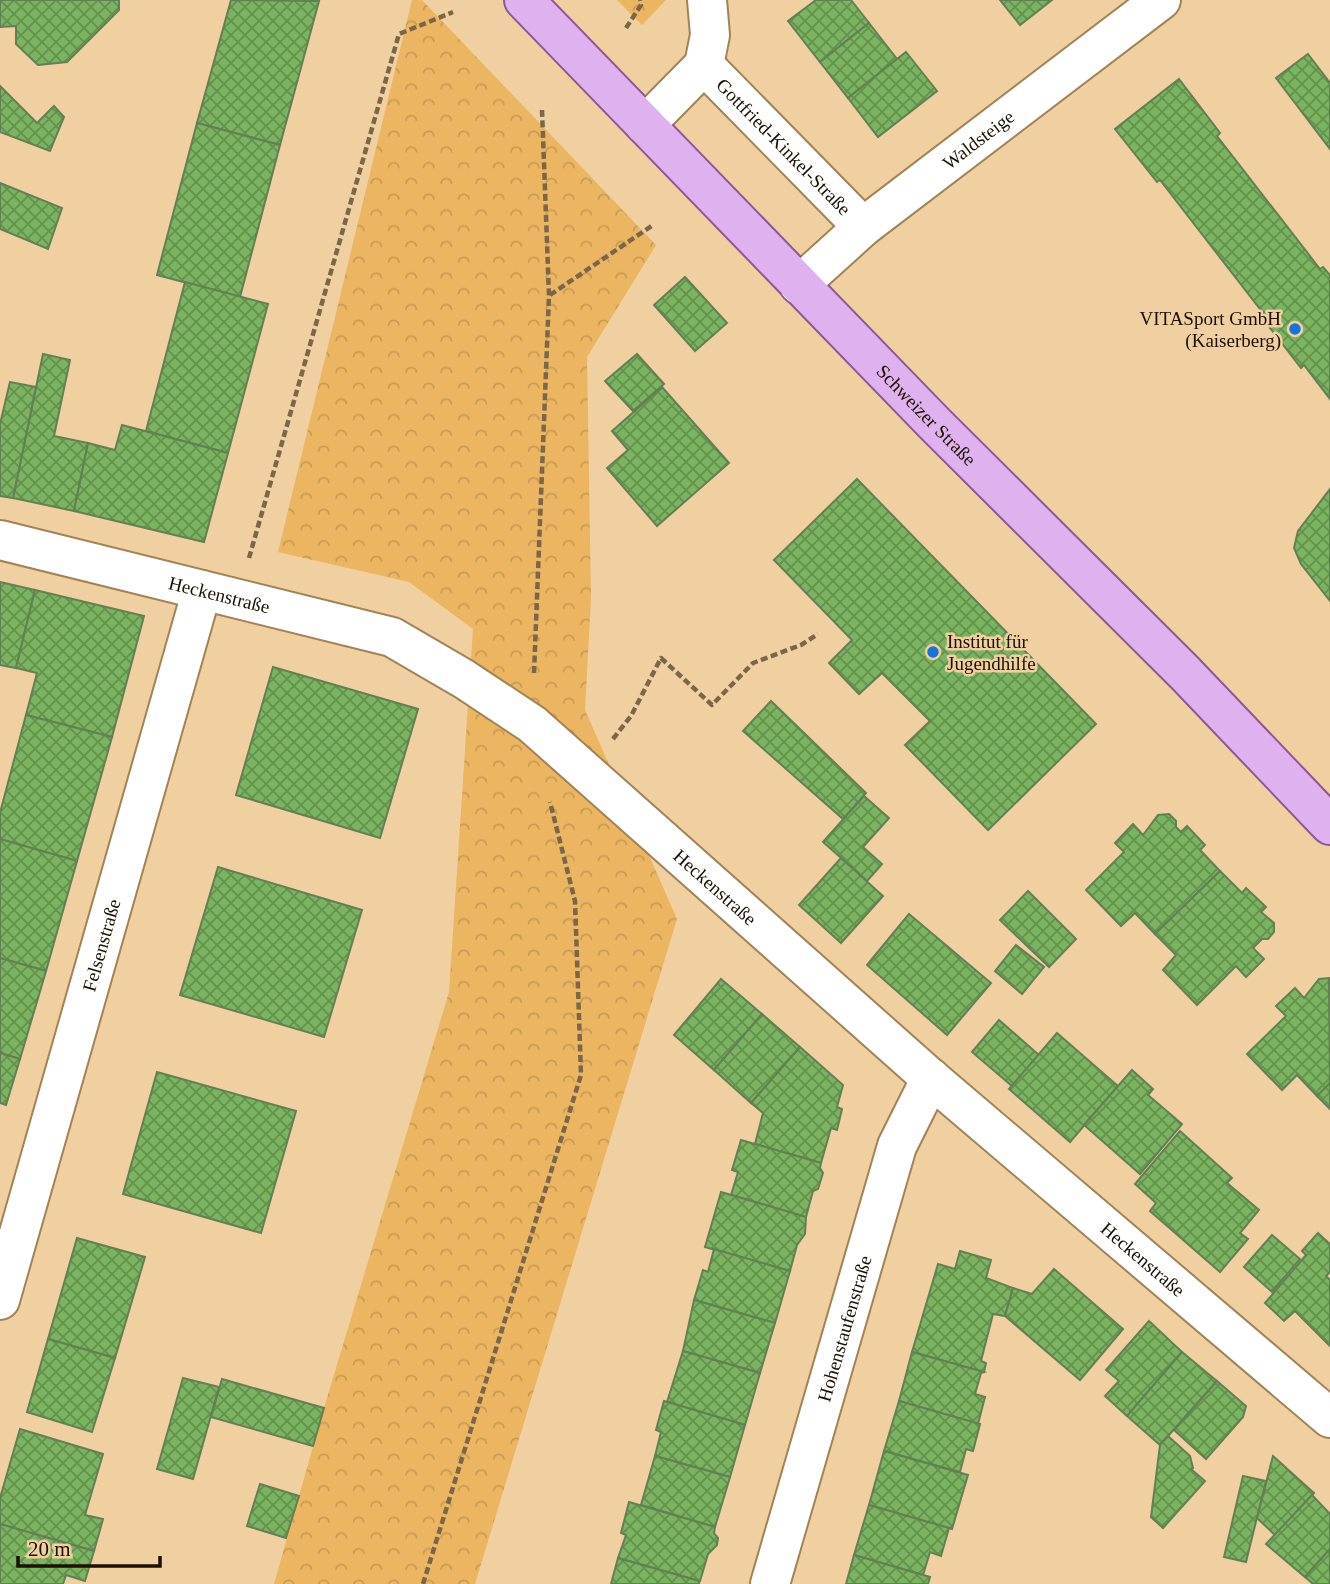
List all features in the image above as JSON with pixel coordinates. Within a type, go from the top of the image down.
[{"type":"main road","name":"Schweizer Straße","points":[[524,0],[799,285],[1185,673],[1330,825]]},
{"type":"street","name":"Gottfried-Kinkel-Straße","points":[[645,125],[704,65],[710,35],[706,0]]},
{"type":"street","name":"Waldsteige","points":[[799,285],[863,227],[1161,0]]},
{"type":"street","name":"Gottfried-Kinkel-Straße","points":[[704,65],[863,227]]},
{"type":"street","name":"Heckenstraße","points":[[0,540],[392,637],[464,679],[531,724],[931,1078],[1330,1418]]},
{"type":"street","name":"Felsenstraße","points":[[0,1300],[11,1219],[220,595]]},
{"type":"street","name":"Hohenstaufenstraße","points":[[770,1584],[897,1146],[931,1078]]},
{"type":"path","points":[[626,28],[641,5],[640,0]]},
{"type":"path","points":[[220,595],[399,34],[453,12]]},
{"type":"path","points":[[531,724],[549,295],[542,110]]},
{"type":"path","points":[[549,295],[653,225]]},
{"type":"path","points":[[586,772],[631,716],[661,658],[712,705],[752,663],[801,645],[818,634]]},
{"type":"path","points":[[423,1584],[581,1075],[575,901],[550,800]]},
{"type":"green space","points":[[412,0],[422,0],[656,245],[587,357],[591,598],[585,710],[677,919],[475,1584],[274,1584],[449,992],[473,629],[409,582],[278,552]]},
{"type":"green space","points":[[617,0],[666,0],[642,25]]},
{"type":"building","points":[[0,0],[119,0],[119,10],[67,62],[38,65],[16,44],[16,26],[0,27]]},
{"type":"building","points":[[231,0],[319,1],[280,145],[197,123]]},
{"type":"building","points":[[816,0],[851,0],[869,23],[820,62],[788,21]]},
{"type":"building","points":[[1000,0],[1052,0],[1020,25]]},
{"type":"building","points":[[869,23],[897,59],[848,98],[820,62]]},
{"type":"building","points":[[906,52],[937,91],[878,137],[848,98]]},
{"type":"building","points":[[1308,54],[1330,83],[1330,149],[1276,78]]},
{"type":"building","points":[[1179,79],[1220,133],[1217,136],[1320,269],[1323,267],[1330,275],[1330,399],[1304,365],[1301,368],[1260,315],[1263,313],[1160,180],[1157,182],[1115,129]]},
{"type":"building","points":[[0,86],[37,123],[54,106],[64,117],[50,151],[0,132]]},
{"type":"building","points":[[197,123],[280,145],[240,297],[157,275]]},
{"type":"building","points":[[0,183],[62,208],[48,249],[0,229]]},
{"type":"building","points":[[685,277],[727,323],[695,351],[654,305]]},
{"type":"building","points":[[185,282],[268,304],[228,453],[146,431]]},
{"type":"building","points":[[43,354],[70,360],[54,436],[88,443],[74,511],[13,498]]},
{"type":"building","points":[[637,354],[664,384],[633,411],[605,381]]},
{"type":"building","points":[[10,382],[36,387],[13,498],[0,496],[0,424]]},
{"type":"building","points":[[662,387],[729,463],[657,526],[607,468],[628,450],[612,431]]},
{"type":"building","points":[[122,425],[228,453],[204,542],[74,511],[88,443],[115,450]]},
{"type":"building","name":"Institut für Jugendhilfe","points":[[857,479],[1096,724],[988,830],[905,745],[930,721],[882,673],[859,694],[829,663],[852,640],[774,560]]},
{"type":"building","points":[[1330,489],[1330,601],[1301,564],[1294,548],[1298,531]]},
{"type":"building","points":[[0,582],[35,590],[16,668],[0,665]]},
{"type":"building","points":[[35,590],[144,616],[112,737],[26,715],[37,673],[16,668]]},
{"type":"building","points":[[273,667],[418,709],[380,838],[236,795]]},
{"type":"building","points":[[771,701],[866,793],[843,819],[743,731]]},
{"type":"building","points":[[26,715],[112,737],[77,861],[0,839],[0,813]]},
{"type":"building","points":[[864,796],[889,818],[863,847],[882,864],[867,881],[823,842]]},
{"type":"building","points":[[1169,814],[1181,832],[1187,826],[1205,845],[1200,850],[1220,871],[1155,934],[1135,913],[1121,926],[1086,890],[1124,852],[1115,843],[1133,824],[1143,835],[1158,815]]},
{"type":"building","points":[[0,839],[77,861],[46,971],[0,958]]},
{"type":"building","points":[[841,858],[883,896],[841,943],[799,905]]},
{"type":"building","points":[[218,867],[362,910],[324,1037],[180,995]]},
{"type":"building","points":[[1220,871],[1242,893],[1246,888],[1266,907],[1261,912],[1274,923],[1274,932],[1253,948],[1264,959],[1246,977],[1236,966],[1197,1005],[1163,970],[1176,955],[1155,934]]},
{"type":"building","points":[[1028,891],[1076,939],[1049,967],[1000,920]]},
{"type":"building","points":[[909,914],[991,983],[947,1035],[867,965]]},
{"type":"building","points":[[1016,945],[1044,967],[1022,994],[995,971]]},
{"type":"building","points":[[0,958],[46,971],[20,1059],[0,1053]]},
{"type":"building","points":[[1329,978],[1330,1083],[1317,1096],[1297,1075],[1282,1090],[1247,1054],[1286,1016],[1276,1006],[1295,988],[1304,998],[1319,979]]},
{"type":"building","points":[[721,979],[762,1014],[714,1070],[674,1035]]},
{"type":"building","points":[[762,1014],[800,1047],[751,1103],[714,1070]]},
{"type":"building","points":[[999,1020],[1039,1055],[1012,1086],[972,1052]]},
{"type":"building","points":[[1057,1033],[1118,1086],[1070,1142],[1009,1089]]},
{"type":"building","points":[[800,1047],[843,1085],[837,1107],[842,1109],[837,1130],[831,1128],[821,1163],[755,1144],[763,1113],[751,1103]]},
{"type":"building","points":[[0,1053],[20,1059],[6,1105],[0,1103]]},
{"type":"building","points":[[1132,1070],[1153,1089],[1148,1095],[1182,1124],[1140,1174],[1084,1125]]},
{"type":"building","points":[[157,1072],[296,1111],[261,1233],[123,1194]]},
{"type":"building","points":[[1330,1083],[1330,1109],[1317,1096]]},
{"type":"building","points":[[1180,1131],[1232,1178],[1227,1183],[1259,1210],[1240,1233],[1248,1239],[1220,1272],[1150,1211],[1156,1203],[1135,1184]]},
{"type":"building","points":[[741,1140],[821,1163],[823,1173],[818,1189],[813,1191],[806,1217],[731,1195],[738,1172],[732,1170]]},
{"type":"building","points":[[721,1192],[806,1217],[805,1234],[797,1245],[790,1271],[705,1247]]},
{"type":"building","points":[[1318,1233],[1330,1244],[1330,1272],[1326,1276],[1330,1280],[1330,1346],[1295,1311],[1284,1321],[1265,1303],[1306,1255],[1302,1251]]},
{"type":"building","points":[[1272,1235],[1300,1259],[1272,1292],[1244,1267]]},
{"type":"building","points":[[77,1238],[145,1257],[115,1358],[48,1339]]},
{"type":"building","points":[[714,1249],[790,1271],[775,1323],[694,1300],[703,1270],[708,1272]]},
{"type":"building","points":[[960,1251],[991,1260],[986,1278],[1013,1288],[1005,1316],[993,1314],[981,1361],[986,1363],[984,1372],[912,1352],[938,1264],[955,1269]]},
{"type":"building","points":[[1054,1269],[1123,1329],[1080,1380],[1005,1316],[1013,1288],[1032,1294]]},
{"type":"building","points":[[694,1300],[775,1323],[760,1373],[683,1351]]},
{"type":"building","points":[[1149,1321],[1182,1352],[1127,1416],[1105,1396],[1119,1381],[1106,1370]]},
{"type":"building","points":[[48,1339],[115,1358],[92,1432],[27,1412]]},
{"type":"building","points":[[683,1351],[760,1373],[745,1425],[667,1402]]},
{"type":"building","points":[[912,1352],[984,1372],[981,1373],[975,1394],[985,1397],[978,1424],[899,1401]]},
{"type":"building","points":[[1182,1352],[1217,1381],[1160,1445],[1127,1416]]},
{"type":"building","points":[[183,1378],[219,1387],[193,1479],[157,1469]]},
{"type":"building","points":[[222,1379],[324,1408],[313,1446],[211,1417]]},
{"type":"building","points":[[1217,1381],[1246,1406],[1243,1417],[1206,1459],[1174,1430]]},
{"type":"building","points":[[664,1401],[745,1425],[730,1477],[655,1456],[661,1432],[656,1430]]},
{"type":"building","points":[[899,1401],[980,1424],[973,1451],[966,1449],[960,1472],[884,1451]]},
{"type":"building","points":[[20,1429],[103,1454],[85,1515],[103,1519],[94,1551],[0,1524],[0,1498]]},
{"type":"building","points":[[1168,1436],[1190,1456],[1191,1469],[1205,1481],[1163,1528],[1151,1517],[1160,1445]]},
{"type":"building","points":[[884,1451],[968,1475],[952,1529],[869,1505]]},
{"type":"building","points":[[655,1456],[730,1477],[715,1527],[641,1505]]},
{"type":"building","points":[[1273,1456],[1314,1493],[1275,1535],[1257,1518]]},
{"type":"building","points":[[1243,1476],[1266,1481],[1246,1562],[1224,1557]]},
{"type":"building","points":[[260,1484],[299,1496],[286,1538],[247,1526]]},
{"type":"building","points":[[1312,1495],[1330,1514],[1330,1549],[1305,1577],[1266,1544]]},
{"type":"building","points":[[629,1502],[715,1527],[717,1545],[708,1554],[700,1581],[618,1558],[626,1535],[621,1533]]},
{"type":"building","points":[[869,1505],[949,1528],[941,1556],[930,1552],[923,1575],[854,1555]]},
{"type":"building","points":[[0,1524],[94,1551],[85,1581],[66,1575],[63,1584],[0,1584]]},
{"type":"building","points":[[1330,1549],[1330,1584],[1313,1584],[1305,1577]]},
{"type":"building","points":[[854,1555],[930,1577],[928,1584],[846,1584]]},
{"type":"building","points":[[618,1558],[699,1581],[699,1584],[611,1584]]},
{"type":"place","name":"VITASport GmbH (Kaiserberg)","points":[[1295,329]]},
{"type":"place","name":"Institut für Jugendhilfe","points":[[933,652]]}]
